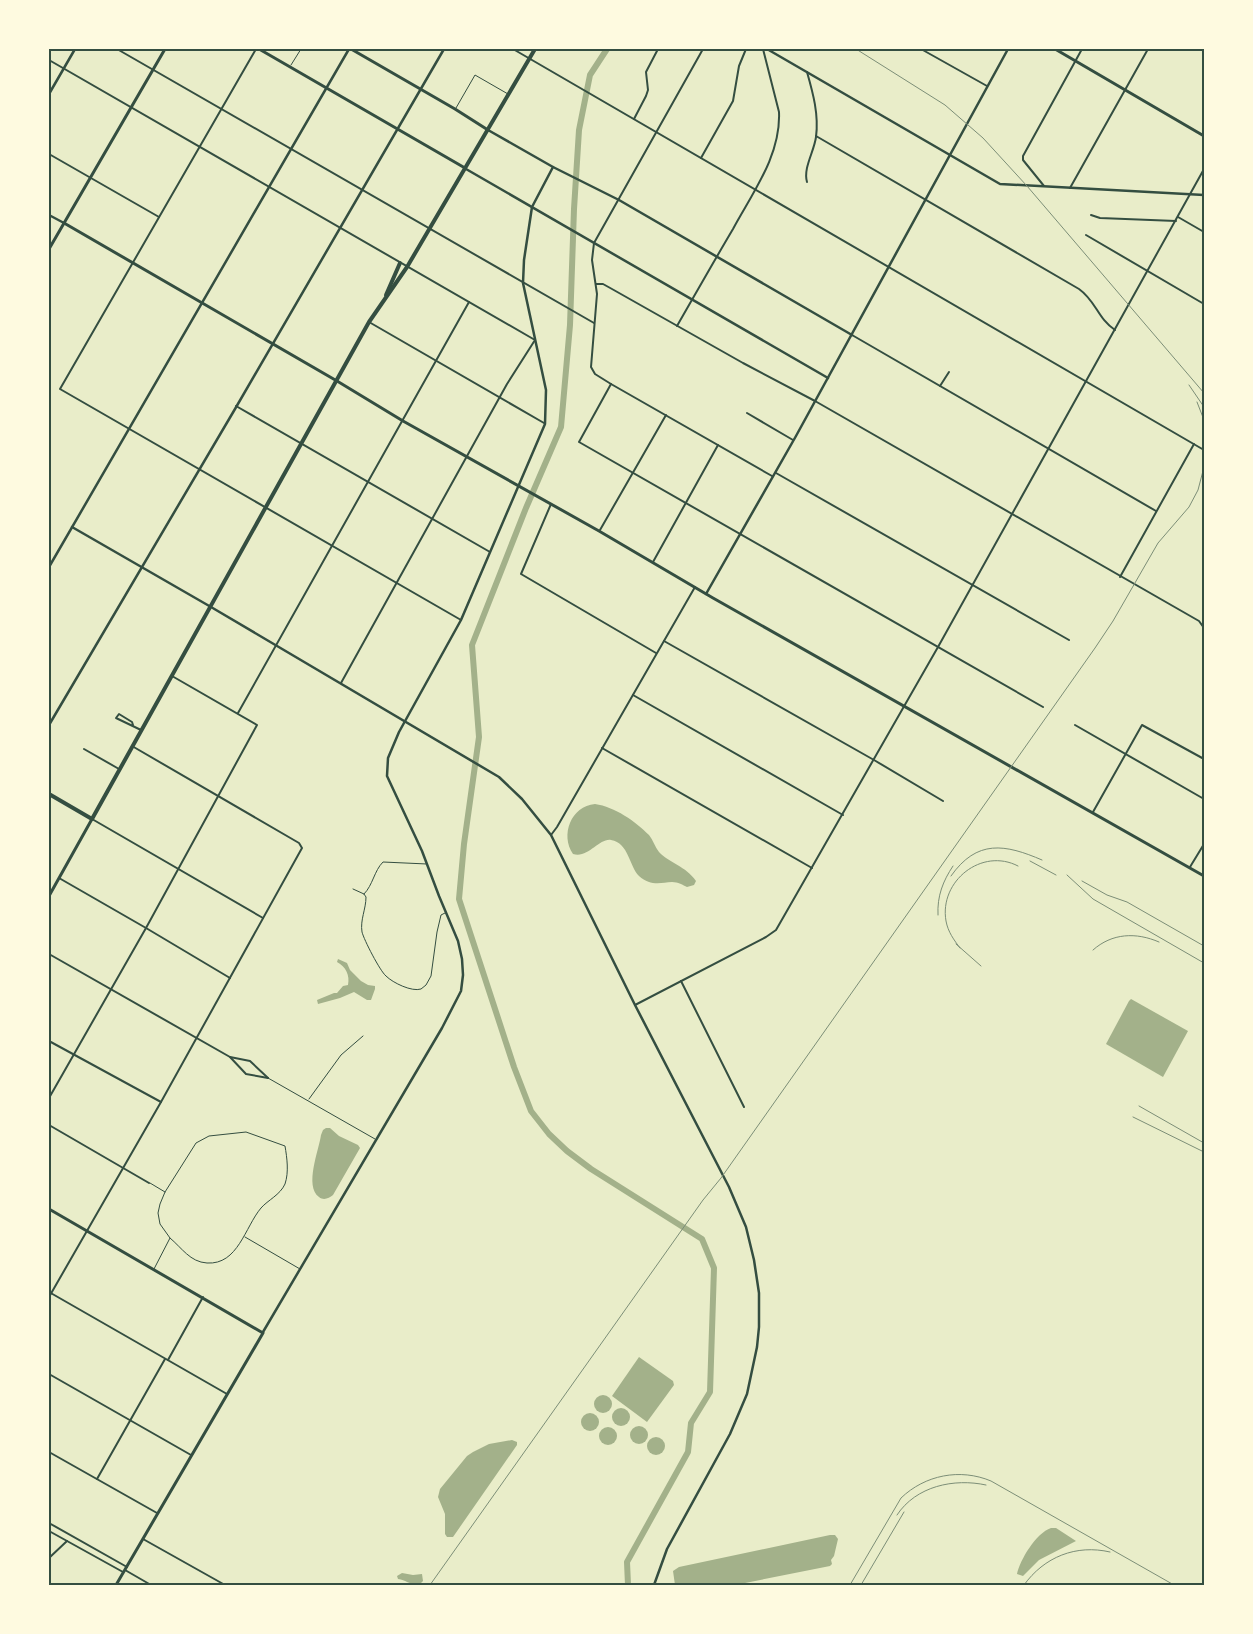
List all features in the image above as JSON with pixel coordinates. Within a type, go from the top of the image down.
[{"type":"main road","points":[[49,249],[165,49]]},
{"type":"main road","points":[[258,49],[466,168]]},
{"type":"main road","points":[[350,49],[488,130]]},
{"type":"main road","points":[[49,896],[369,322],[407,267],[535,49]]},
{"type":"main road","points":[[1055,49],[1204,136]]},
{"type":"main road","points":[[64,223],[403,421],[600,531],[706,594],[1204,876]]},
{"type":"main road","points":[[385,297],[400,263]]},
{"type":"main road","points":[[49,794],[92,818]]},
{"type":"main road","points":[[49,1209],[263,1333],[116,1585]]},
{"type":"street","points":[[49,94],[75,49]]},
{"type":"street","points":[[117,49],[594,323]]},
{"type":"street","points":[[258,49],[61,385],[60,390],[461,620]]},
{"type":"street","points":[[49,567],[350,49]]},
{"type":"street","points":[[49,725],[444,49]]},
{"type":"street","points":[[513,49],[1204,450]]},
{"type":"street","points":[[634,119],[646,96],[648,90],[646,72],[658,49]]},
{"type":"street","points":[[703,49],[594,243],[592,260],[597,294],[592,370],[611,384],[718,445],[1069,640]]},
{"type":"street","points":[[702,158],[733,101],[739,66],[746,49]]},
{"type":"street","points":[[765,49],[997,183],[1204,195]]},
{"type":"street","points":[[677,326],[756,189],[774,150],[779,122],[777,101],[765,49]]},
{"type":"street","points":[[921,49],[988,86]]},
{"type":"street","points":[[706,594],[794,440],[1008,49]]},
{"type":"street","points":[[1044,186],[1023,160],[1023,156],[1082,49]]},
{"type":"street","points":[[1070,188],[1148,49]]},
{"type":"street","points":[[49,60],[535,340]]},
{"type":"street","points":[[806,72],[814,97],[816,136],[806,176],[807,182]]},
{"type":"street","points":[[488,130],[567,175],[619,200],[1156,511]]},
{"type":"street","points":[[816,136],[1080,289],[1094,302],[1102,319],[1115,330]]},
{"type":"street","points":[[49,154],[159,217]]},
{"type":"street","points":[[263,1333],[459,997],[463,975],[458,941],[418,840],[389,781],[386,765],[391,748],[461,620],[544,424],[546,390],[523,283],[524,247],[532,207],[553,167]]},
{"type":"street","points":[[466,168],[828,378]]},
{"type":"street","points":[[635,1004],[766,937],[776,930],[973,586],[1204,169]]},
{"type":"street","points":[[49,214],[64,223]]},
{"type":"street","points":[[1090,215],[1100,218],[1176,221]]},
{"type":"street","points":[[1178,216],[1204,232]]},
{"type":"street","points":[[1086,235],[1204,304]]},
{"type":"street","points":[[596,284],[603,284],[1013,514],[1199,621],[1204,628]]},
{"type":"street","points":[[238,713],[469,302]]},
{"type":"street","points":[[369,322],[544,424]]},
{"type":"street","points":[[341,683],[500,397],[535,340]]},
{"type":"street","points":[[940,386],[949,372]]},
{"type":"street","points":[[611,384],[579,442],[1043,707]]},
{"type":"street","points":[[236,406],[490,552]]},
{"type":"street","points":[[747,414],[794,440]]},
{"type":"street","points":[[600,531],[666,415]]},
{"type":"street","points":[[1120,576],[1194,444]]},
{"type":"street","points":[[653,562],[718,445]]},
{"type":"street","points":[[551,504],[521,574],[656,653]]},
{"type":"street","points":[[72,528],[211,607],[495,774],[522,799],[551,835],[741,1213],[752,1252],[759,1293],[757,1347],[747,1394],[730,1434],[667,1548],[654,1585]]},
{"type":"street","points":[[551,835],[695,587]]},
{"type":"street","points":[[664,640],[944,801]]},
{"type":"street","points":[[49,1098],[146,928],[257,725],[172,676]]},
{"type":"street","points":[[633,696],[843,814]]},
{"type":"street","points":[[133,725],[130,726],[116,718],[119,714],[141,730]]},
{"type":"street","points":[[1075,725],[1204,799]]},
{"type":"street","points":[[1093,813],[1142,725],[1204,759]]},
{"type":"street","points":[[49,1297],[161,1102],[302,848],[299,843],[132,746]]},
{"type":"street","points":[[602,748],[812,868]]},
{"type":"street","points":[[84,749],[119,769]]},
{"type":"street","points":[[92,818],[263,918]]},
{"type":"street","points":[[1190,868],[1204,844]]},
{"type":"street","points":[[59,878],[230,978]]},
{"type":"street","points":[[49,954],[230,1057],[246,1074],[268,1078]]},
{"type":"street","points":[[681,981],[744,1107]]},
{"type":"street","points":[[49,1041],[161,1102]]},
{"type":"street","points":[[230,1057],[250,1061],[268,1078]]},
{"type":"street","points":[[49,1125],[149,1182]]},
{"type":"street","points":[[50,1293],[227,1394]]},
{"type":"street","points":[[97,1479],[203,1298]]},
{"type":"street","points":[[49,1374],[191,1455]]},
{"type":"street","points":[[49,1452],[157,1513]]},
{"type":"street","points":[[49,1523],[151,1585]]},
{"type":"street","points":[[49,1530],[125,1570]]},
{"type":"street","points":[[143,1538],[224,1585]]},
{"type":"street","points":[[49,1558],[67,1541]]},
{"type":"lane","points":[[290,67],[301,49]]},
{"type":"lane","points":[[455,109],[474,75],[508,95]]},
{"type":"lane","points":[[364,894],[372,885],[383,862],[427,864]]},
{"type":"lane","points":[[353,889],[364,894],[367,899],[362,920],[362,930],[368,948],[385,976],[414,990],[424,988],[430,980],[441,915],[446,913]]},
{"type":"lane","points":[[308,1100],[341,1055],[363,1036]]},
{"type":"lane","points":[[268,1078],[376,1140]]},
{"type":"lane","points":[[246,1132],[285,1146],[288,1165],[284,1186],[257,1213],[244,1237],[228,1256],[218,1262],[207,1263],[191,1258],[164,1232],[158,1219],[159,1209],[165,1192],[193,1147],[204,1138],[246,1132]]},
{"type":"lane","points":[[149,1182],[165,1192]]},
{"type":"lane","points":[[244,1237],[301,1269]]},
{"type":"lane","points":[[154,1269],[170,1238]]},
{"type":"shaded area","points":[[595,804],[617,811],[637,825],[649,835],[659,852],[692,876],[696,881],[694,885],[687,887],[676,882],[655,883],[643,879],[636,872],[622,845],[611,840],[602,842],[584,854],[573,854],[568,838],[570,823],[580,810]]},
{"type":"shaded area","points":[[338,959],[347,963],[350,970],[361,981],[375,986],[371,1000],[367,1000],[354,992],[318,1004],[317,1000],[337,993],[343,986],[348,985],[347,972],[337,962]]},
{"type":"shaded area","points":[[1131,999],[1188,1031],[1163,1077],[1106,1044]]},
{"type":"shaded area","points":[[326,1128],[330,1128],[339,1136],[358,1145],[360,1148],[333,1195],[325,1199],[319,1197],[315,1192],[313,1177],[321,1135]]},
{"type":"shaded area","points":[[639,1357],[673,1381],[674,1385],[647,1422],[612,1396]]},
{"type":"shaded area","points":[[603,1395],[609,1398],[612,1404],[609,1410],[603,1413],[597,1410],[594,1404],[597,1398]]},
{"type":"shaded area","points":[[621,1408],[627,1411],[630,1417],[627,1423],[621,1426],[615,1423],[612,1417],[615,1411]]},
{"type":"shaded area","points":[[590,1413],[596,1416],[599,1422],[596,1428],[590,1431],[584,1428],[581,1422],[584,1416]]},
{"type":"shaded area","points":[[639,1426],[645,1429],[648,1435],[645,1441],[639,1444],[633,1441],[630,1435],[633,1429]]},
{"type":"shaded area","points":[[608,1427],[614,1430],[617,1436],[614,1442],[608,1445],[602,1442],[599,1436],[602,1430]]},
{"type":"shaded area","points":[[656,1437],[662,1440],[665,1446],[662,1452],[656,1455],[650,1452],[647,1446],[650,1440]]},
{"type":"shaded area","points":[[512,1440],[517,1442],[517,1445],[453,1537],[447,1537],[445,1534],[445,1514],[438,1497],[440,1489],[467,1456],[489,1444]]},
{"type":"shaded area","points":[[1051,1528],[1056,1528],[1076,1541],[1039,1560],[1023,1576],[1017,1574],[1021,1562],[1034,1541]]},
{"type":"shaded area","points":[[835,1535],[838,1539],[830,1566],[735,1585],[675,1585],[673,1571],[679,1567]]},
{"type":"shaded area","points":[[402,1573],[422,1574],[423,1581],[420,1584],[416,1584],[398,1579],[397,1576]]},
{"type":"waterway","points":[[607,49],[590,75],[579,130],[570,325],[561,427],[526,508],[472,645],[479,737],[464,844],[459,899],[514,1067],[531,1111],[549,1134],[567,1151],[591,1169],[702,1239],[714,1268],[710,1392],[691,1423],[688,1452],[627,1562],[628,1585]]},
{"type":"railway","points":[[856,49],[945,105],[983,138],[1027,186],[1204,393]]},
{"type":"railway","points":[[1189,385],[1204,407]]},
{"type":"railway","points":[[1197,402],[1204,420]]},
{"type":"railway","points":[[430,1585],[703,1200],[721,1178],[1095,648],[1113,621],[1158,543],[1189,507],[1198,490],[1204,467]]},
{"type":"railway","points":[[951,876],[971,856],[981,850],[992,848],[1004,848],[1042,860]]},
{"type":"railway","points":[[960,948],[953,939],[946,921],[946,906],[949,893],[956,881],[966,871],[991,861],[1004,861],[1018,866]]},
{"type":"railway","points":[[1030,861],[1056,875]]},
{"type":"railway","points":[[938,915],[941,889],[953,866]]},
{"type":"railway","points":[[1067,875],[1093,899],[1204,963]]},
{"type":"railway","points":[[1082,881],[1107,895],[1127,902],[1204,946]]},
{"type":"railway","points":[[1093,950],[1108,940],[1124,936],[1142,937],[1159,942]]},
{"type":"railway","points":[[956,944],[981,966]]},
{"type":"railway","points":[[1139,1106],[1204,1143]]},
{"type":"railway","points":[[1133,1117],[1204,1152]]},
{"type":"railway","points":[[850,1585],[901,1498],[910,1490],[932,1479],[955,1475],[967,1475],[991,1481],[1174,1585]]},
{"type":"railway","points":[[897,1515],[914,1497],[937,1486],[961,1483],[986,1485]]},
{"type":"railway","points":[[861,1585],[904,1512]]},
{"type":"railway","points":[[1024,1585],[1041,1567],[1062,1555],[1085,1550],[1110,1552]]}]
